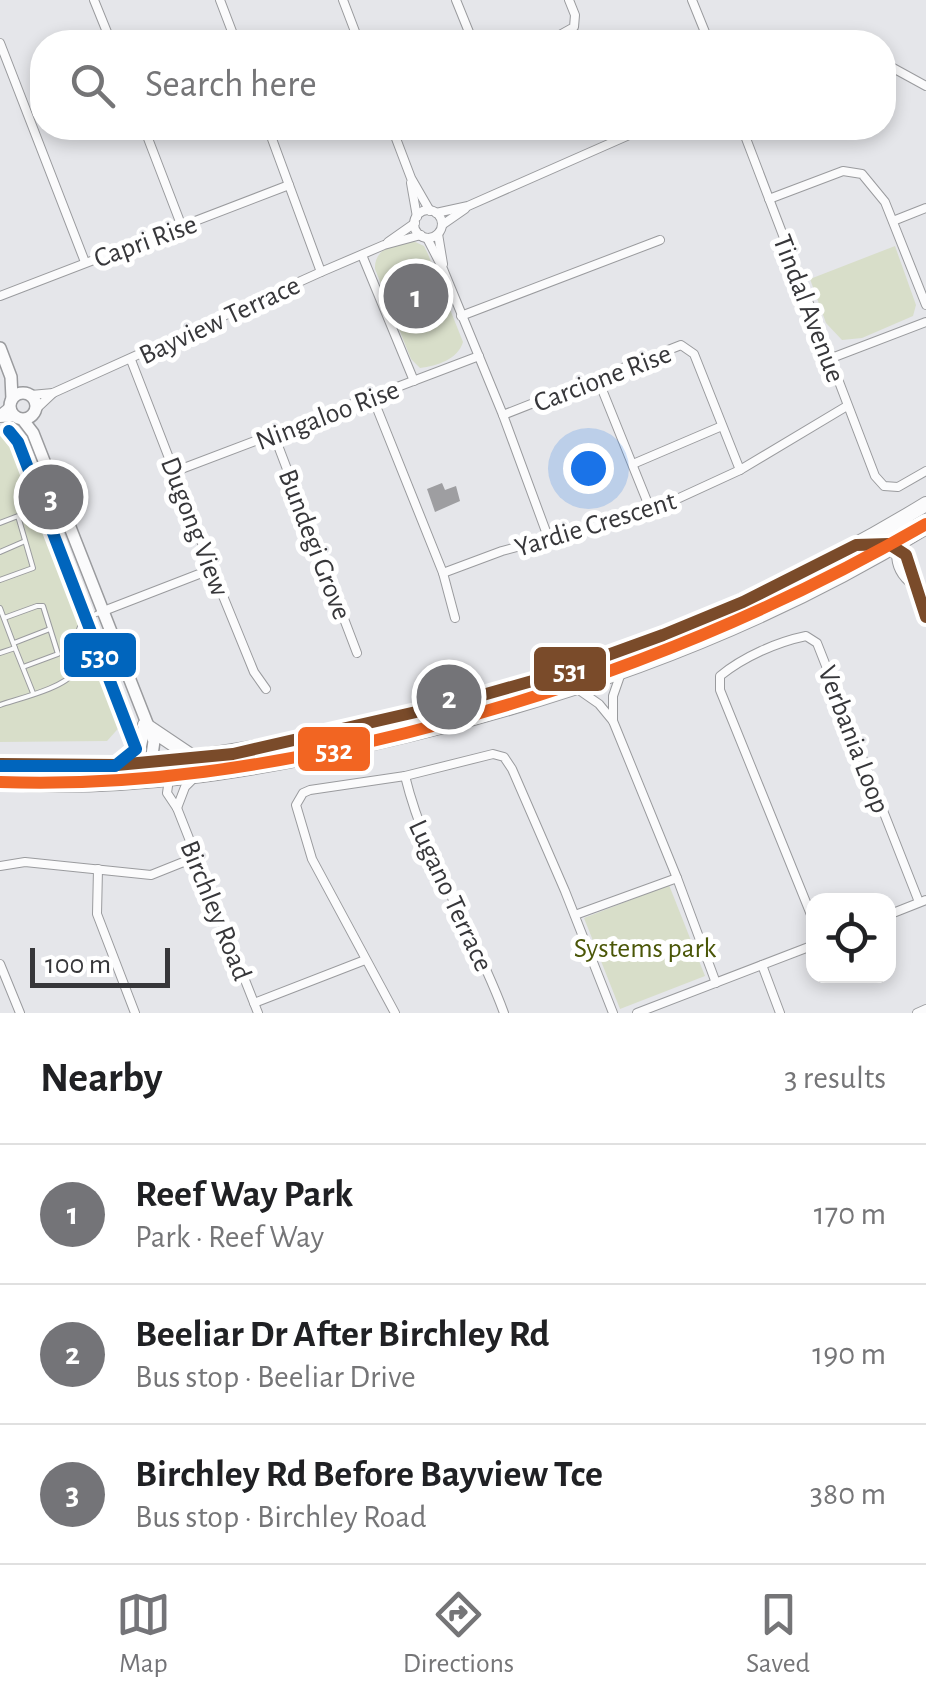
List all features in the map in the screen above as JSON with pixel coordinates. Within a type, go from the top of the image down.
[{"type":"highway","points":[[0,764],[117,765],[233,754],[451,704],[598,660],[727,609],[921,507]]},
{"type":"highway","points":[[0,779],[72,785],[194,778],[247,770],[475,719],[621,673],[772,610],[926,527]]},
{"type":"highway","points":[[145,725],[188,759]]},
{"type":"highway","points":[[233,754],[250,757],[327,744],[332,752]]},
{"type":"street","points":[[94,0],[106,30]]},
{"type":"street","points":[[220,0],[231,30]]},
{"type":"street","points":[[343,0],[355,30]]},
{"type":"street","points":[[456,0],[468,30]]},
{"type":"street","points":[[569,0],[575,15],[574,27],[569,30]]},
{"type":"street","points":[[692,0],[704,30]]},
{"type":"street","points":[[0,44],[30,121]]},
{"type":"street","points":[[896,70],[926,86]]},
{"type":"street","points":[[37,140],[85,262]]},
{"type":"street","points":[[149,140],[182,227]]},
{"type":"street","points":[[273,140],[321,272]]},
{"type":"street","points":[[397,140],[411,178],[440,229],[443,269]]},
{"type":"street","points":[[433,212],[468,206],[618,140]]},
{"type":"street","name":"Tindal Avenue","points":[[747,140],[875,476],[884,486],[905,484],[926,472]]},
{"type":"street","points":[[769,199],[850,170],[862,174],[893,221],[926,306]]},
{"type":"street","points":[[411,178],[416,220],[443,269],[548,538]]},
{"type":"street","name":"Capri Rise","points":[[0,296],[290,186]]},
{"type":"street","points":[[440,229],[468,206]]},
{"type":"street","points":[[893,221],[926,208]]},
{"type":"street","name":"Bayview Terrace","points":[[384,245],[433,212]]},
{"type":"street","name":"Bayview Terrace","points":[[19,409],[362,254],[440,229]]},
{"type":"street","points":[[461,316],[660,240]]},
{"type":"street","points":[[362,254],[414,380]]},
{"type":"street","points":[[829,358],[926,322]]},
{"type":"street","name":"Carcione Rise","points":[[502,415],[675,346],[686,347],[694,354],[740,470]]},
{"type":"street","points":[[0,348],[19,409],[33,433],[154,742],[152,762],[120,784]]},
{"type":"street","name":"Ningaloo Rise","points":[[176,471],[479,356]]},
{"type":"street","name":"Dugong View","points":[[130,360],[254,672],[266,689]]},
{"type":"street","points":[[597,377],[651,511]]},
{"type":"street","name":"Bayview Terrace","points":[[19,409],[53,393]]},
{"type":"street","points":[[372,396],[443,573],[455,618]]},
{"type":"street","name":"Yardie Crescent","points":[[443,573],[548,538],[651,511],[740,470],[847,406]]},
{"type":"street","points":[[632,464],[722,426]]},
{"type":"street","name":"Bundegi Grove","points":[[274,434],[358,654]]},
{"type":"street","points":[[896,546],[901,531],[921,507]]},
{"type":"street","points":[[856,544],[881,542],[896,546],[906,555],[926,617]]},
{"type":"street","points":[[101,612],[212,569]]},
{"type":"street","name":"Verbania Loop","points":[[806,902],[720,690],[720,676],[732,667],[806,636],[817,643],[922,901]]},
{"type":"street","points":[[613,720],[613,696],[621,673]]},
{"type":"street","points":[[576,688],[600,704],[613,720],[716,983]]},
{"type":"street","points":[[117,765],[140,748],[145,725]]},
{"type":"street","points":[[396,1013],[312,859],[296,804],[310,790],[405,776],[482,755],[504,758],[512,769],[613,1013]]},
{"type":"street","points":[[169,779],[188,759]]},
{"type":"street","name":"Lugano Terrace","points":[[405,776],[425,845],[486,967],[504,1013]]},
{"type":"street","name":"Birchley Road","points":[[178,808],[184,787],[194,778]]},
{"type":"street","name":"Birchley Road","points":[[169,779],[167,793],[178,808],[258,1013]]},
{"type":"street","points":[[0,866],[24,862],[150,875],[196,857]]},
{"type":"street","points":[[98,869],[97,914],[135,1013]]},
{"type":"street","points":[[575,915],[678,878]]},
{"type":"street","points":[[896,912],[922,901]]},
{"type":"street","points":[[637,1013],[806,948]]},
{"type":"street","points":[[254,1003],[365,960]]},
{"type":"street","points":[[0,964],[20,1013]]},
{"type":"street","points":[[762,965],[780,1013]]},
{"type":"street","points":[[916,1013],[926,1010]]},
{"type":"lane","points":[[0,523],[18,516],[33,568],[0,580]]},
{"type":"lane","points":[[0,552],[25,542]]},
{"type":"lane","points":[[4,618],[42,604],[58,654],[23,667]]},
{"type":"lane","points":[[0,608],[33,694]]},
{"type":"lane","points":[[0,706],[65,681],[74,672],[78,629],[90,616],[101,612]]},
{"type":"lane","points":[[0,654],[50,629]]},
{"type":"green space","points":[[411,240],[424,246],[463,342],[446,361],[420,368],[411,359],[375,269],[381,252]]},
{"type":"green space","points":[[895,246],[916,305],[913,316],[862,338],[842,340],[826,323],[810,279]]},
{"type":"green space","points":[[0,426],[23,433],[132,713],[107,741],[0,742]]},
{"type":"green space","name":"Systems park","points":[[669,885],[705,976],[620,1009],[584,918]]},
{"type":"building","points":[[442,483],[445,490],[456,486],[460,501],[435,512],[427,489]]},
{"type":"transit line","name":"530","points":[[0,766],[115,766],[136,749],[18,442],[9,431]]},
{"type":"transit line","name":"532","points":[[0,782],[103,781],[204,772],[356,745],[474,715],[608,672],[738,620],[926,524]]},
{"type":"transit line","name":"531","points":[[0,764],[117,765],[233,754],[451,704],[550,676],[663,635],[743,602],[856,545],[889,544],[906,555],[926,617]]},
{"type":"place","name":"Reef Way Park","points":[[416,296]]},
{"type":"place","name":"Birchley Rd Before Bayview Tce","points":[[51,497]]},
{"type":"place","name":"Beeliar Dr After Birchley Rd","points":[[449,697]]}]
